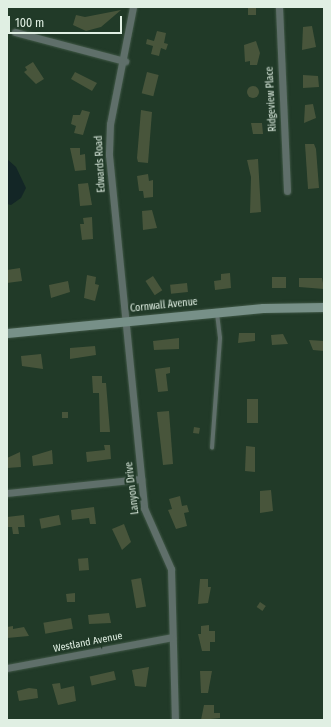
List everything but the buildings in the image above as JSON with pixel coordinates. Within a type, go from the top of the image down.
[{"type":"street","name":"Edwards Road","points":[[126,321],[109,136],[125,62],[133,7]]},
{"type":"street","name":"Ridgeview Place","points":[[278,7],[287,191]]},
{"type":"street","points":[[15,32],[125,62]]},
{"type":"street","name":"Cornwall Avenue","points":[[7,333],[217,312],[324,307]]},
{"type":"street","name":"Lanyon Drive","points":[[126,321],[146,518],[171,568],[175,720]]},
{"type":"street","points":[[7,493],[141,479]]},
{"type":"street","name":"Westland Avenue","points":[[7,668],[172,637]]},
{"type":"lane","points":[[212,448],[220,338],[217,312]]},
{"type":"water","points":[[7,159],[16,167],[26,188],[21,198],[11,205],[7,204]]}]
